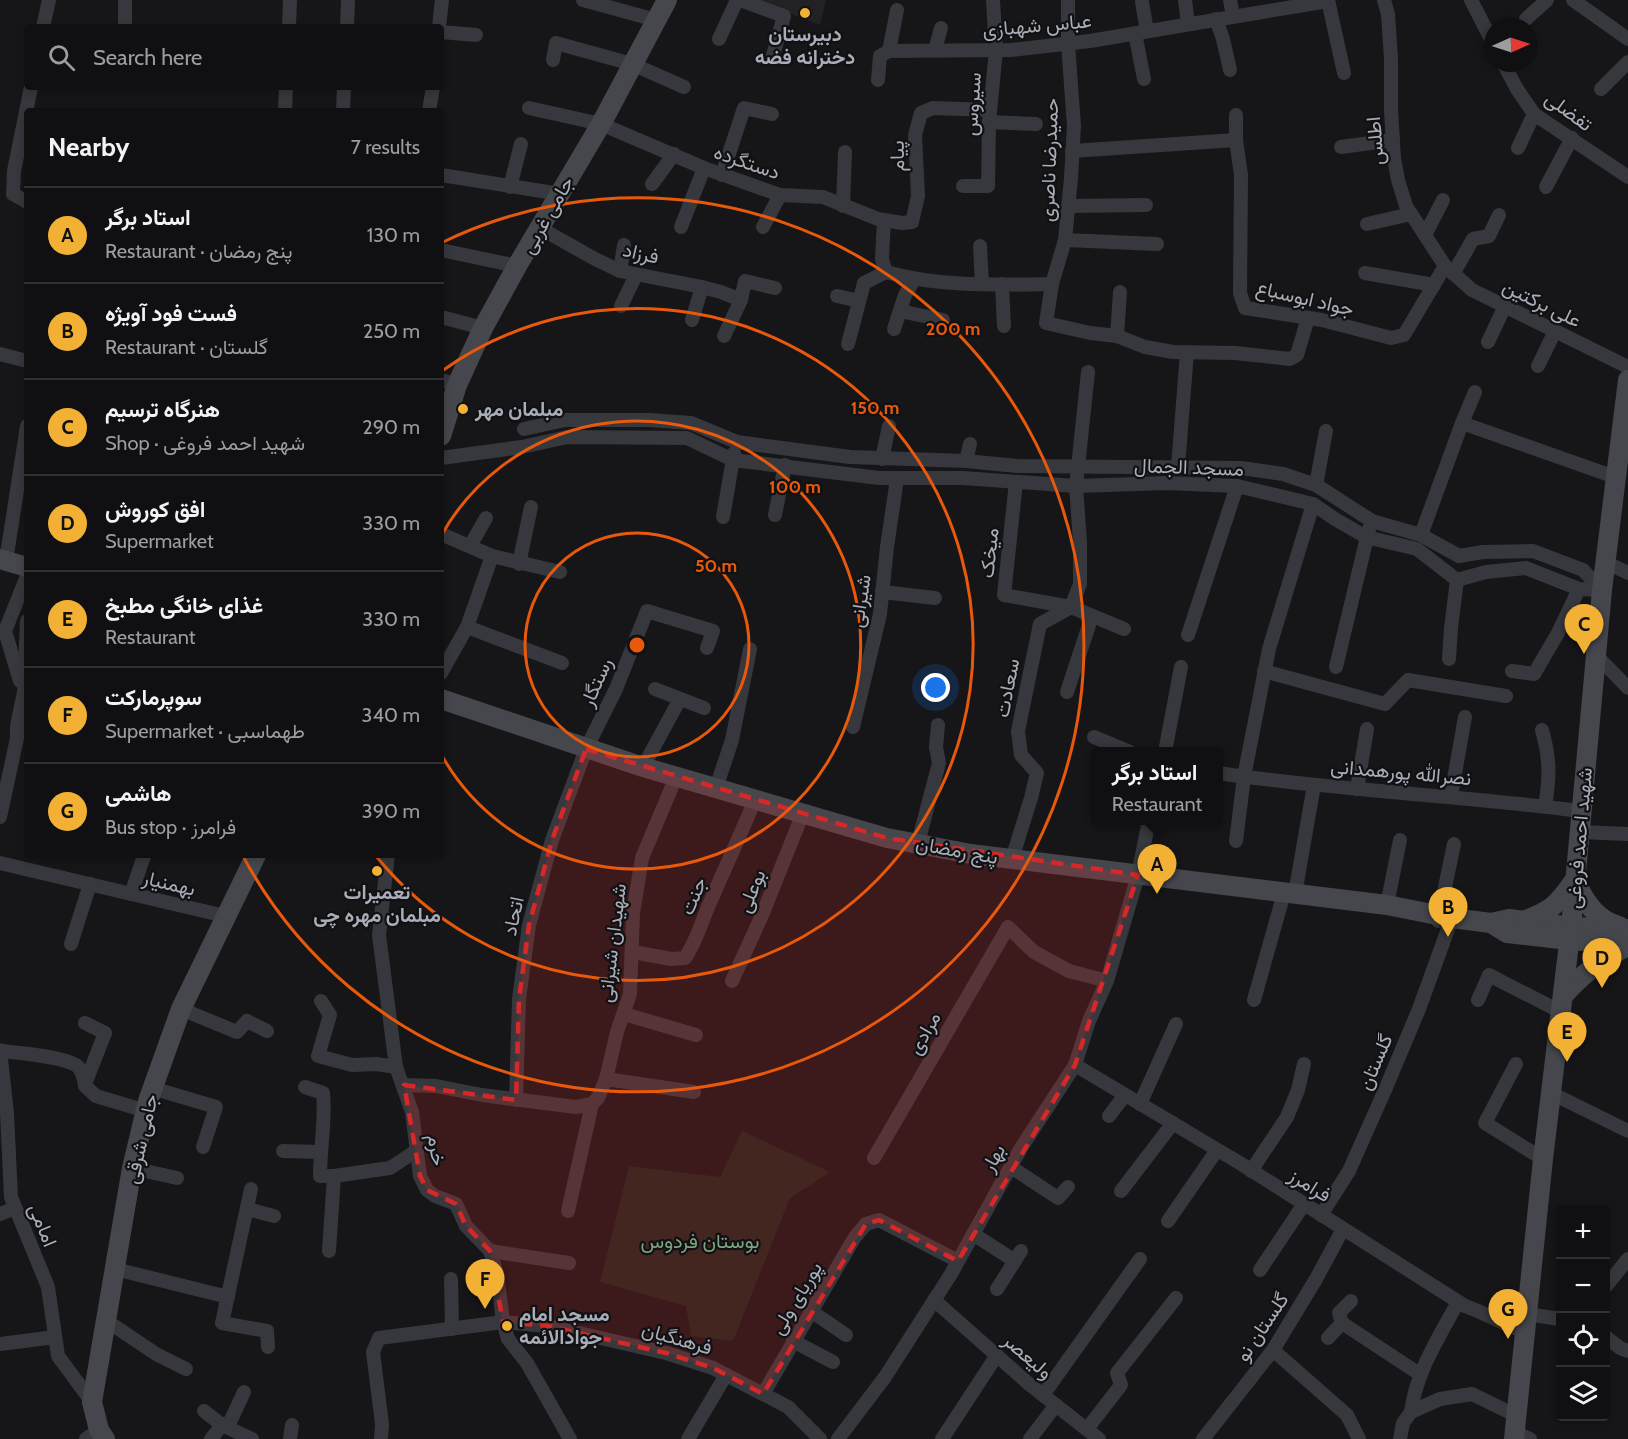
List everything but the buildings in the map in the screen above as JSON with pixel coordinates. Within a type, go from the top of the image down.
[{"type":"main road","name":"جامی غربی","points":[[444,416],[449,382],[483,328],[601,124],[667,0]]},
{"type":"main road","name":"شهید احمد فروغی","points":[[1519,1431],[1526,1323],[1570,934],[1602,590],[1628,386]]},
{"type":"main road","points":[[3,560],[24,566]]},
{"type":"main road","name":"پنج رمضان","points":[[444,700],[643,767],[887,838],[971,854],[1387,905],[1443,919],[1491,923],[1509,918],[1570,934]]},
{"type":"main road","name":"جامی شرقی","points":[[97,1436],[92,1402],[132,1168],[146,1110],[181,1009],[254,858]]},
{"type":"main road","points":[[1522,921],[1537,916],[1559,903],[1575,879]]},
{"type":"main road","points":[[1575,879],[1580,893],[1598,915],[1628,937]]},
{"type":"main road","name":"پنج رمضان","points":[[1491,923],[1508,933],[1570,934]]},
{"type":"main road","points":[[1570,934],[1628,937]]},
{"type":"main road","points":[[1562,1004],[1573,984],[1628,937]]},
{"type":"street","points":[[44,24],[49,0]]},
{"type":"street","points":[[125,0],[125,24]]},
{"type":"street","points":[[289,24],[290,0]]},
{"type":"street","points":[[347,24],[348,0]]},
{"type":"street","points":[[440,24],[442,0]]},
{"type":"street","points":[[583,0],[656,21]]},
{"type":"street","points":[[719,39],[740,0],[784,16],[772,59]]},
{"type":"street","name":"سیروس","points":[[963,186],[988,186],[990,116],[996,50],[993,0]]},
{"type":"street","name":"حمیدرضا ناصری","points":[[1068,0],[1068,44],[1074,126],[1065,240],[1052,284],[1046,323],[1116,336]]},
{"type":"street","points":[[1185,0],[1188,24]]},
{"type":"street","points":[[1230,0],[1233,16]]},
{"type":"street","points":[[1328,0],[1344,73]]},
{"type":"street","name":"عباس شهبازی","points":[[889,51],[996,50],[1068,44],[1233,16],[1279,4],[1328,0]]},
{"type":"street","name":"اطلس","points":[[1384,0],[1388,14],[1391,59],[1390,110],[1398,180],[1406,206],[1449,270]]},
{"type":"street","points":[[1472,0],[1484,25]]},
{"type":"street","points":[[1527,18],[1547,0]]},
{"type":"street","points":[[1573,0],[1628,39]]},
{"type":"street","points":[[1142,2],[1144,79]]},
{"type":"street","points":[[878,80],[880,56],[889,51],[897,10]]},
{"type":"street","points":[[1216,19],[1230,70]]},
{"type":"street","points":[[935,50],[941,28]]},
{"type":"street","points":[[444,32],[476,35]]},
{"type":"street","points":[[553,60],[556,43],[632,64],[684,87]]},
{"type":"street","points":[[1601,89],[1628,62]]},
{"type":"street","name":"تفضلی","points":[[1508,72],[1534,114],[1628,177]]},
{"type":"street","points":[[27,108],[30,90]]},
{"type":"street","points":[[285,108],[286,90]]},
{"type":"street","points":[[343,108],[344,90]]},
{"type":"street","points":[[430,108],[432,90]]},
{"type":"street","name":"دستگرده","points":[[529,108],[601,124],[704,168],[780,195],[823,197],[884,220],[902,223]]},
{"type":"street","points":[[722,175],[744,108],[772,114]]},
{"type":"street","name":"پیام","points":[[902,223],[912,222],[918,196],[915,135],[921,114],[933,108],[1036,124]]},
{"type":"street","points":[[1518,148],[1534,114]]},
{"type":"street","name":"جواد ابوسباع","points":[[1236,115],[1236,140],[1241,175],[1240,293],[1245,308],[1322,320],[1391,339],[1404,335],[1434,285],[1473,239],[1489,236],[1499,215]]},
{"type":"street","points":[[24,122],[14,171],[13,194],[24,200]]},
{"type":"street","points":[[1546,187],[1572,138]]},
{"type":"street","points":[[1072,151],[1236,140]]},
{"type":"street","points":[[1341,147],[1393,140]]},
{"type":"street","points":[[510,187],[521,144]]},
{"type":"street","points":[[843,206],[845,152]]},
{"type":"street","points":[[652,184],[674,154]]},
{"type":"street","points":[[681,227],[704,168]]},
{"type":"street","points":[[444,176],[560,194]]},
{"type":"street","points":[[763,227],[780,195]]},
{"type":"street","points":[[1425,235],[1443,200]]},
{"type":"street","points":[[1068,206],[1146,205]]},
{"type":"street","points":[[1366,224],[1411,214]]},
{"type":"street","points":[[884,220],[882,259],[886,272]]},
{"type":"street","name":"فرزاد","points":[[540,228],[621,271],[702,287],[741,300]]},
{"type":"street","points":[[1065,240],[1157,244]]},
{"type":"street","points":[[621,271],[624,245]]},
{"type":"street","points":[[980,246],[982,284]]},
{"type":"street","points":[[444,251],[517,266]]},
{"type":"street","name":"علی برکتین","points":[[1449,270],[1472,290],[1628,367]]},
{"type":"street","points":[[848,344],[864,283],[886,272],[914,280],[1002,285],[1052,284]]},
{"type":"street","points":[[1365,273],[1434,285]]},
{"type":"street","points":[[621,306],[636,275]]},
{"type":"street","points":[[894,329],[905,296],[914,280]]},
{"type":"street","points":[[724,336],[741,300],[745,281],[775,288]]},
{"type":"street","points":[[1002,285],[1004,326]]},
{"type":"street","points":[[692,320],[702,287]]},
{"type":"street","points":[[1120,292],[1116,336],[1145,347],[1173,352],[1235,352],[1290,359],[1297,355],[1308,318]]},
{"type":"street","points":[[837,297],[859,302]]},
{"type":"street","points":[[1488,342],[1505,306]]},
{"type":"street","points":[[900,311],[943,320]]},
{"type":"street","points":[[444,318],[483,328]]},
{"type":"street","points":[[1538,366],[1555,331]]},
{"type":"street","name":"مسجد الجمال","points":[[1178,467],[1187,352]]},
{"type":"street","points":[[0,354],[24,360]]},
{"type":"street","points":[[1088,372],[1076,493],[1080,542],[1080,584],[1071,607],[1124,629]]},
{"type":"street","points":[[1421,536],[1475,392]]},
{"type":"street","name":"مسجد الجمال","points":[[524,429],[565,420],[650,420],[691,423],[736,442],[882,459],[966,461],[1017,466],[1252,469],[1283,474],[1316,485],[1372,521],[1421,536],[1459,556],[1483,552],[1533,551],[1583,570],[1602,590]]},
{"type":"street","points":[[1462,423],[1615,477]]},
{"type":"street","points":[[882,459],[889,426]]},
{"type":"street","points":[[1316,485],[1326,430]]},
{"type":"street","name":"مسجد الجمال","points":[[444,458],[522,447],[567,437],[687,438],[732,466],[895,487],[963,478],[1014,493],[1076,493],[1167,483],[1237,486],[1313,504],[1366,537],[1417,549],[1457,580]]},
{"type":"street","points":[[723,517],[736,442]]},
{"type":"street","points":[[3,560],[24,443]]},
{"type":"street","points":[[966,461],[970,444]]},
{"type":"street","points":[[775,515],[784,473]]},
{"type":"street","points":[[1188,635],[1237,486]]},
{"type":"street","name":"شیرانی","points":[[853,727],[880,614],[895,487]]},
{"type":"street","name":"میخک","points":[[1014,493],[1004,595],[1071,607]]},
{"type":"street","points":[[1236,841],[1244,777],[1269,649],[1313,504]]},
{"type":"street","points":[[519,564],[531,507]]},
{"type":"street","points":[[470,546],[486,518]]},
{"type":"street","points":[[1336,667],[1366,537],[1372,521]]},
{"type":"street","points":[[444,535],[492,556],[561,572]]},
{"type":"street","points":[[444,669],[467,627],[492,556]]},
{"type":"street","points":[[1605,562],[1628,573]]},
{"type":"street","points":[[1449,658],[1457,580],[1486,572],[1526,568],[1579,589],[1602,590]]},
{"type":"street","points":[[1512,672],[1534,674],[1558,633],[1579,589]]},
{"type":"street","points":[[0,817],[17,738],[22,728],[24,692],[3,631],[24,591]]},
{"type":"street","points":[[882,592],[935,598]]},
{"type":"street","name":"سعادت","points":[[1012,859],[1037,773],[1022,755],[1018,731],[1040,624],[1071,607]]},
{"type":"street","name":"رستگار","points":[[586,749],[616,689],[647,611],[713,631],[707,648]]},
{"type":"street","points":[[1067,693],[1092,616]]},
{"type":"street","points":[[467,627],[562,663]]},
{"type":"street","points":[[3,631],[24,633]]},
{"type":"street","points":[[716,788],[732,741],[750,649]]},
{"type":"street","points":[[1596,655],[1628,688]]},
{"type":"street","points":[[1166,747],[1181,666]]},
{"type":"street","points":[[1264,671],[1385,704],[1408,680],[1506,696]]},
{"type":"street","points":[[655,689],[704,708]]},
{"type":"street","points":[[643,767],[680,699]]},
{"type":"street","points":[[1451,796],[1465,717]]},
{"type":"street","points":[[918,843],[939,763],[936,747],[938,725]]},
{"type":"street","points":[[1357,789],[1367,729]]},
{"type":"street","points":[[1542,730],[1549,754],[1549,784],[1545,806]]},
{"type":"street","points":[[1094,737],[1118,747]]},
{"type":"street","name":"اتحاد","points":[[516,1100],[519,999],[529,925],[552,840],[586,749]]},
{"type":"street","name":"نصرالله پورهمدانی","points":[[1223,774],[1580,811]]},
{"type":"street","name":"شهیدان شیرانی","points":[[568,1211],[592,1104],[598,1098],[606,1079],[617,1032],[630,994],[633,913],[642,858],[676,777]]},
{"type":"street","points":[[1254,1000],[1290,893],[1314,785]]},
{"type":"street","name":"جنت","points":[[633,952],[671,959],[685,958],[699,934],[711,900],[755,800]]},
{"type":"street","name":"بوعلی","points":[[732,981],[763,913],[803,813]]},
{"type":"street","name":"بهار","points":[[838,1439],[885,1377],[934,1300],[1011,1167],[1075,1065],[1089,1021],[1107,981],[1138,875],[1148,825]]},
{"type":"street","points":[[1579,832],[1628,834]]},
{"type":"street","points":[[1387,905],[1400,840]]},
{"type":"street","name":"گلستان","points":[[1321,1215],[1349,1172],[1419,1009],[1443,919],[1454,844]]},
{"type":"street","points":[[132,894],[143,858]]},
{"type":"street","name":"خرم","points":[[388,858],[379,935],[396,1067],[412,1112],[420,1176],[427,1190],[435,1196],[456,1204],[466,1226],[490,1251],[497,1273],[503,1322],[508,1339],[527,1363],[568,1437]]},
{"type":"street","name":"بهمنیار","points":[[0,862],[225,916]]},
{"type":"street","points":[[71,944],[90,884]]},
{"type":"street","name":"مرادی","points":[[874,1158],[1008,927],[1034,952],[1069,970],[1107,981]]},
{"type":"street","points":[[1478,1000],[1489,975],[1562,1004]]},
{"type":"street","points":[[321,1001],[330,1015],[318,1056],[352,1065],[376,1064],[396,1067]]},
{"type":"street","points":[[181,1009],[237,1032],[247,1021],[267,1031]]},
{"type":"street","points":[[624,1014],[696,1035]]},
{"type":"street","points":[[85,1023],[105,1033],[85,1086]]},
{"type":"street","points":[[1140,1104],[1176,1024]]},
{"type":"street","points":[[1,1051],[42,1056],[77,1066],[83,1074],[85,1086],[96,1096],[146,1110]]},
{"type":"street","name":"امامی","points":[[1,1051],[5,1168],[11,1197],[48,1287],[58,1356],[92,1402]]},
{"type":"street","points":[[1251,1170],[1287,1117],[1298,1090],[1304,1064]]},
{"type":"street","points":[[1516,1064],[1485,1123],[1543,1159]]},
{"type":"street","name":"فرامرز","points":[[1075,1065],[1251,1170],[1458,1302],[1484,1312],[1506,1326],[1556,1319]]},
{"type":"street","points":[[606,1079],[694,1092]]},
{"type":"street","points":[[404,1085],[436,1086],[516,1100],[576,1107],[592,1104]]},
{"type":"street","points":[[152,1088],[216,1107],[203,1148]]},
{"type":"street","points":[[305,1088],[323,1093],[325,1113],[320,1152],[320,1176],[390,1168],[416,1151]]},
{"type":"street","points":[[1551,1093],[1628,1131]]},
{"type":"street","points":[[1109,1116],[1125,1095]]},
{"type":"street","points":[[1120,1191],[1173,1123]]},
{"type":"street","points":[[1168,1221],[1217,1150]]},
{"type":"street","points":[[283,1151],[320,1152]]},
{"type":"street","points":[[1011,1167],[1058,1198],[1068,1187]]},
{"type":"street","points":[[132,1168],[177,1178]]},
{"type":"street","points":[[329,1251],[334,1176]]},
{"type":"street","points":[[251,1190],[222,1323],[267,1331],[268,1347]]},
{"type":"street","points":[[1260,1270],[1304,1204]]},
{"type":"street","points":[[0,1214],[15,1208]]},
{"type":"street","points":[[247,1209],[274,1216]]},
{"type":"street","name":"پوریای ولی","points":[[763,1394],[855,1237],[866,1224],[879,1220],[958,1262]]},
{"type":"street","name":"گلستان نو","points":[[1203,1439],[1272,1350],[1316,1279],[1343,1229]]},
{"type":"street","points":[[973,1234],[1018,1256],[997,1289]]},
{"type":"street","points":[[490,1251],[569,1263]]},
{"type":"street","points":[[1610,1280],[1628,1258]]},
{"type":"street","points":[[1043,1395],[1140,1259]]},
{"type":"street","points":[[115,1269],[228,1297]]},
{"type":"street","points":[[451,1279],[452,1329]]},
{"type":"street","points":[[1087,1429],[1121,1385],[1117,1373],[1176,1298]]},
{"type":"street","name":"ولیعصر","points":[[934,1300],[1043,1395],[1100,1439]]},
{"type":"street","points":[[1351,1300],[1339,1313],[1342,1323],[1421,1375]]},
{"type":"street","points":[[1400,1439],[1404,1423],[1411,1412],[1414,1390],[1434,1344],[1458,1302]]},
{"type":"street","points":[[811,1311],[846,1335]]},
{"type":"street","points":[[107,1321],[156,1354],[186,1369]]},
{"type":"street","name":"فرهنگیان","points":[[381,1439],[382,1424],[373,1352],[379,1338],[503,1322],[548,1326],[666,1353],[713,1368],[788,1407],[818,1438]]},
{"type":"street","points":[[1328,1338],[1342,1323]]},
{"type":"street","points":[[0,1344],[55,1337]]},
{"type":"street","points":[[793,1341],[833,1362]]},
{"type":"street","points":[[1610,1341],[1628,1351]]},
{"type":"street","points":[[1272,1350],[1347,1415],[1359,1439]]},
{"type":"street","points":[[942,1439],[997,1355]]},
{"type":"street","points":[[688,1439],[726,1375]]},
{"type":"street","points":[[211,1439],[222,1425],[231,1422],[244,1392]]},
{"type":"street","points":[[1411,1412],[1440,1399],[1472,1394],[1519,1431]]},
{"type":"street","points":[[1030,1439],[1056,1405]]},
{"type":"street","points":[[204,1412],[222,1425],[252,1439]]},
{"type":"highlighted area","points":[[586,749],[887,838],[1138,875],[1075,1065],[958,1261],[879,1220],[866,1224],[763,1394],[713,1368],[666,1353],[548,1326],[503,1322],[490,1251],[466,1226],[456,1204],[427,1190],[420,1176],[404,1085],[516,1100],[519,999],[529,925],[552,840]]},
{"type":"shaded area","name":"دبیرستان دخترانه فضه","points":[[757,0],[826,0],[820,25]]},
{"type":"green space","name":"بوستان فردوس","points":[[742,1131],[830,1172],[790,1198],[733,1341],[691,1336],[686,1306],[600,1282],[629,1166],[720,1177]]},
{"type":"place","name":"دبیرستان دخترانه فضه","points":[[805,13]]},
{"type":"place","name":"مبلمان مهر","points":[[463,409]]},
{"type":"place","name":"هنرگاه ترسیم","points":[[1584,654]]},
{"type":"place","name":"تعمیرات مبلمان مهره چی","points":[[377,871]]},
{"type":"place","name":"استاد برگر","points":[[1157,894]]},
{"type":"place","name":"فست فود آویژه","points":[[1448,937]]},
{"type":"place","name":"افق کوروش","points":[[1602,988]]},
{"type":"place","name":"غذای خانگی مطبخ","points":[[1567,1062]]},
{"type":"place","name":"سوپرمارکت","points":[[485,1309]]},
{"type":"place","name":"مسجد امام جوادالائمه","points":[[507,1326]]},
{"type":"place","name":"هاشمی","points":[[1508,1339]]}]
